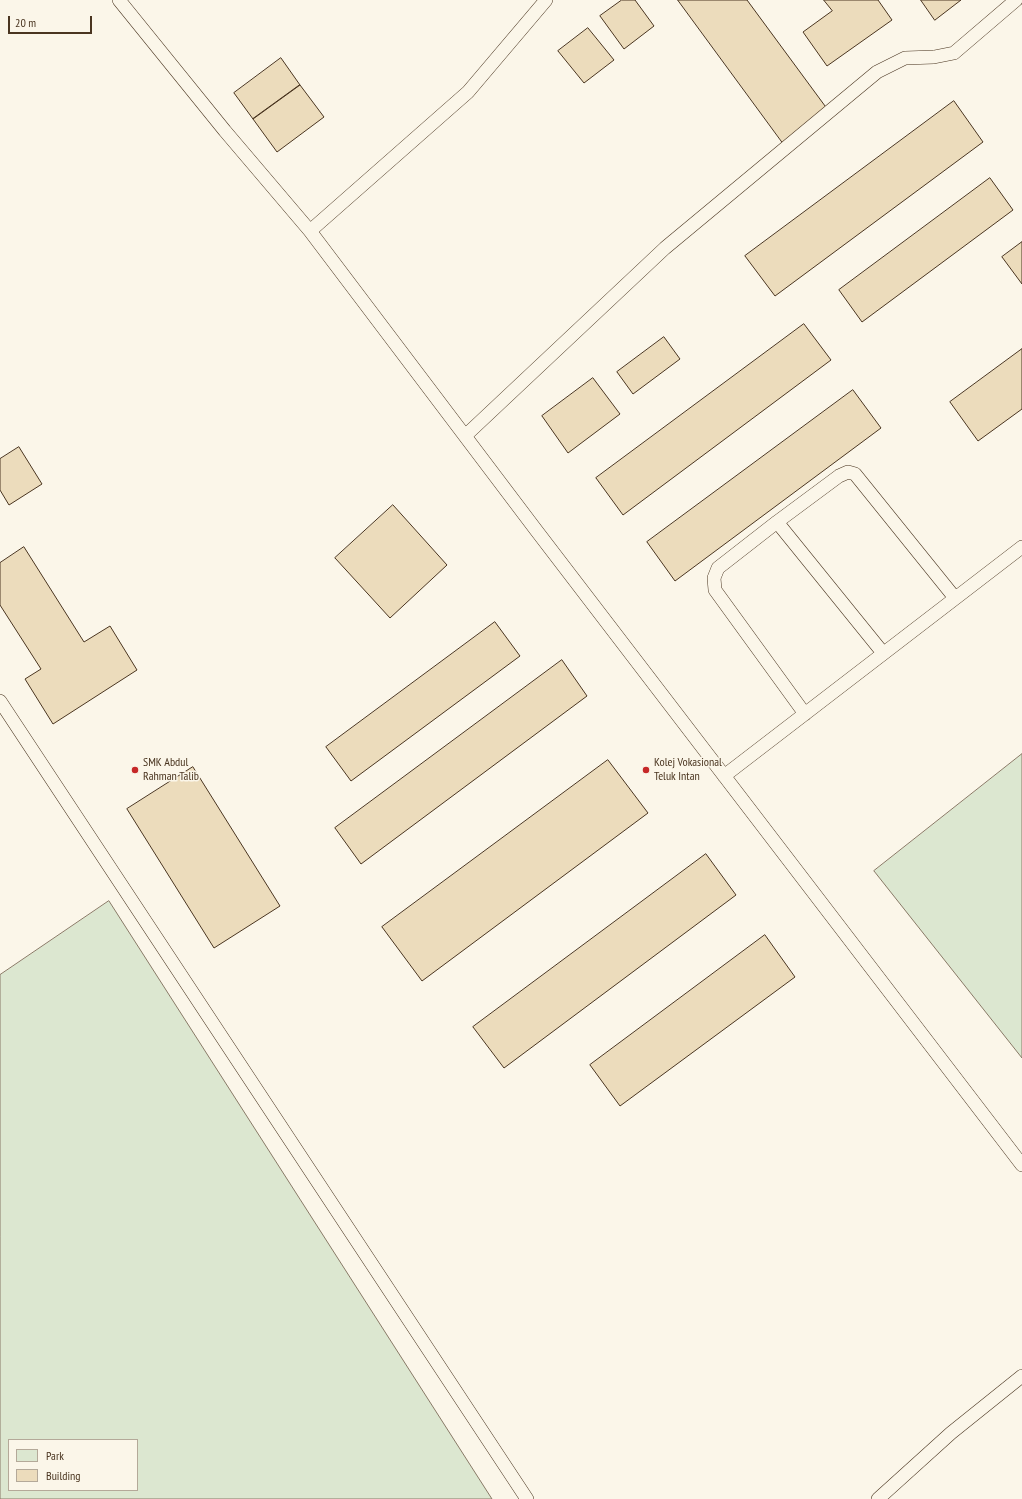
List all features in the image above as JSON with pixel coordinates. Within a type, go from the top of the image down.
[{"type":"lane","points":[[119,0],[225,131],[310,231],[724,776],[1022,1164]]},
{"type":"lane","points":[[310,231],[468,92],[546,0]]},
{"type":"lane","points":[[465,436],[665,248],[877,72],[905,58],[934,57],[954,53],[1016,0]]},
{"type":"lane","points":[[805,714],[715,590],[714,578],[718,568],[777,522],[839,476],[848,472],[855,474],[955,598]]},
{"type":"lane","points":[[777,522],[883,653]]},
{"type":"lane","points":[[724,776],[1022,547]]},
{"type":"lane","points":[[0,701],[527,1499]]},
{"type":"lane","points":[[878,1499],[951,1433],[1022,1376]]},
{"type":"green space","points":[[1022,754],[1022,1058],[874,871]]},
{"type":"green space","points":[[109,901],[492,1499],[0,1499],[0,975]]},
{"type":"building","points":[[622,0],[635,0],[654,26],[624,49],[600,16]]},
{"type":"building","points":[[678,0],[747,0],[828,110],[783,143]]},
{"type":"building","points":[[824,0],[878,0],[892,20],[827,66],[803,32],[832,11]]},
{"type":"building","points":[[921,0],[961,0],[935,20]]},
{"type":"building","points":[[588,28],[614,60],[584,83],[558,51]]},
{"type":"building","points":[[281,58],[300,85],[253,119],[234,93]]},
{"type":"building","points":[[300,85],[324,117],[277,152],[253,119]]},
{"type":"building","points":[[954,101],[983,142],[775,296],[745,256]]},
{"type":"building","points":[[990,178],[1013,210],[862,322],[839,290]]},
{"type":"building","points":[[1022,242],[1022,284],[1002,257]]},
{"type":"building","points":[[804,324],[831,360],[623,515],[596,478]]},
{"type":"building","points":[[664,337],[680,359],[633,394],[617,372]]},
{"type":"building","points":[[1022,349],[1022,409],[978,441],[950,402]]},
{"type":"building","points":[[593,378],[620,414],[568,453],[542,416]]},
{"type":"building","points":[[853,390],[881,428],[675,581],[647,542]]},
{"type":"building","points":[[19,447],[42,484],[9,505],[0,490],[0,459]]},
{"type":"building","points":[[393,505],[447,565],[390,618],[335,558]]},
{"type":"building","points":[[24,547],[84,642],[110,626],[137,670],[53,724],[25,679],[41,669],[0,605],[0,563]]},
{"type":"building","points":[[495,622],[520,656],[351,781],[326,747]]},
{"type":"building","points":[[562,660],[587,696],[361,864],[335,828]]},
{"type":"building","points":[[608,760],[648,813],[422,981],[382,927]]},
{"type":"building","points":[[193,767],[280,906],[214,948],[127,809]]},
{"type":"building","points":[[706,854],[736,895],[504,1068],[473,1027]]},
{"type":"building","points":[[765,935],[795,977],[620,1106],[590,1065]]},
{"type":"place","name":"SMK Abdul Rahman Talib","points":[[135,770]]},
{"type":"place","name":"Kolej Vokasional Teluk Intan","points":[[646,770]]}]
